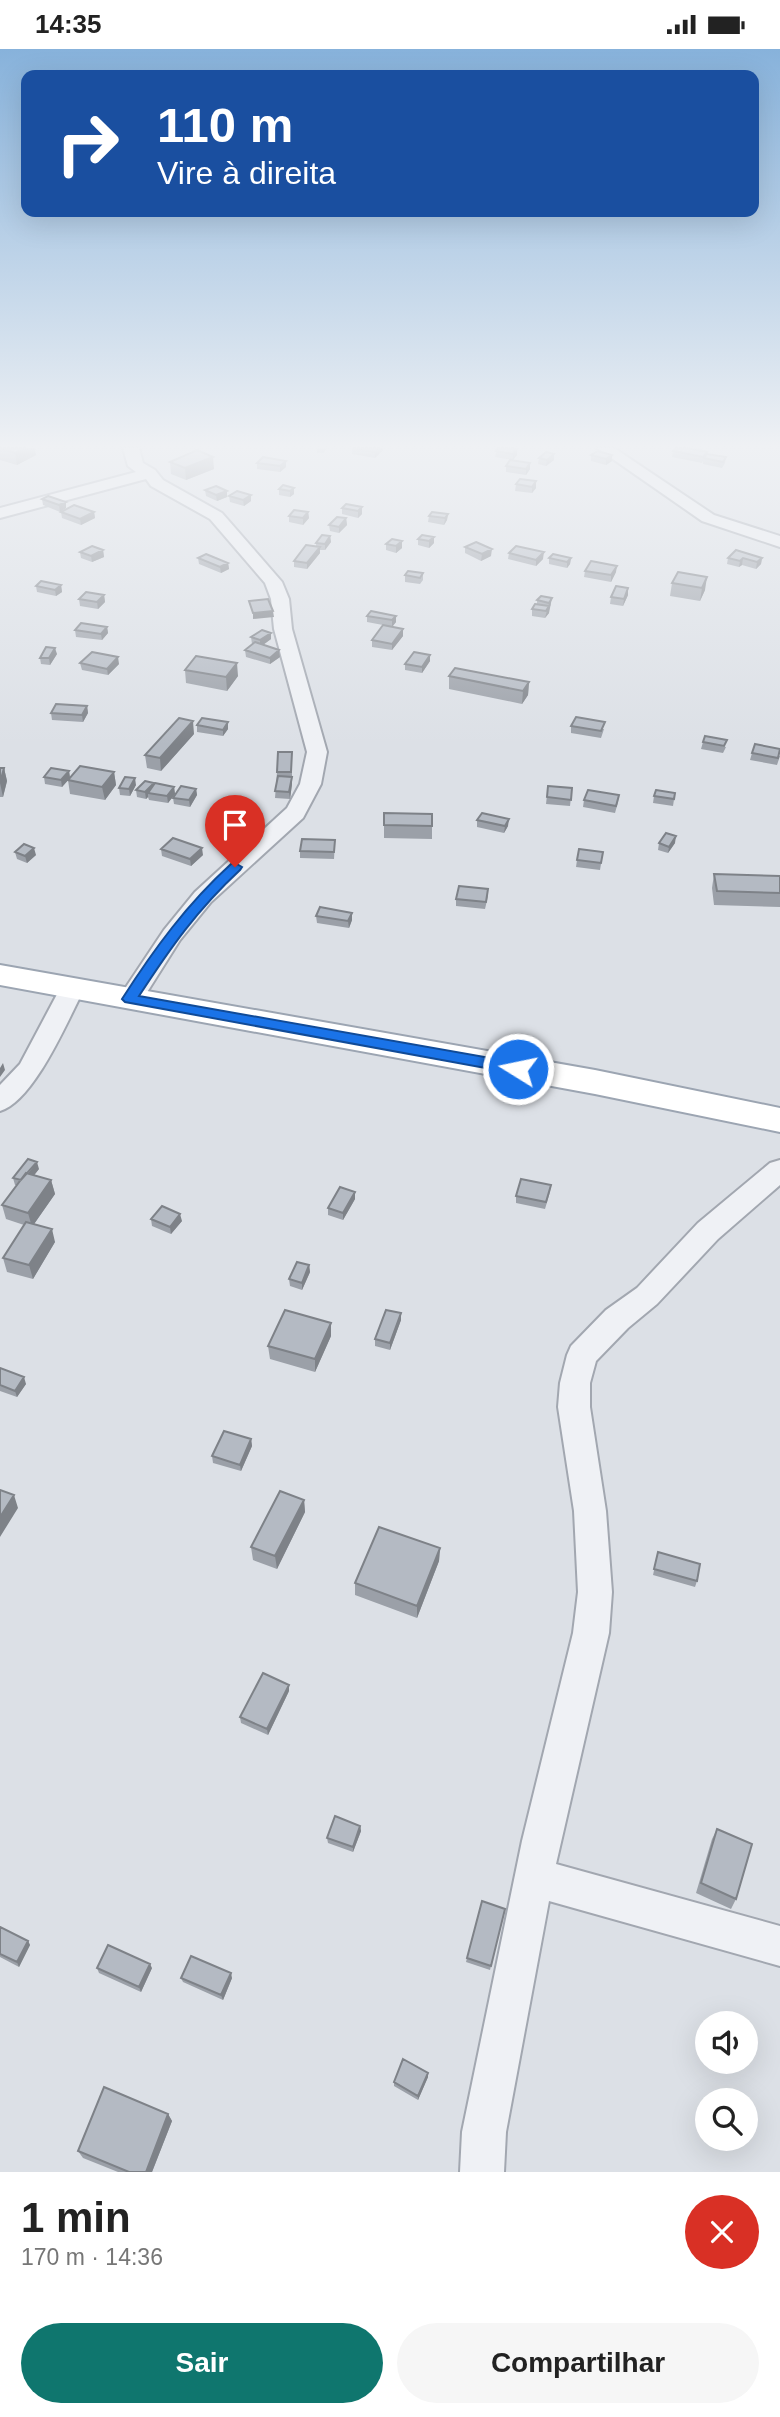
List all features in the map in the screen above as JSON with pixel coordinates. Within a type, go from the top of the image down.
[{"type":"main road","points":[[0,975],[595,1082],[780,1120]]},
{"type":"street","points":[[130,999],[172,935],[203,897],[295,813],[305,799],[317,771],[317,752],[283,629],[280,599],[273,582],[243,547]]},
{"type":"street","points":[[0,1102],[30,1069],[72,989]]},
{"type":"street","points":[[482,2172],[484,2132],[534,1877],[589,1642],[595,1593],[590,1511],[574,1407],[575,1383],[582,1356],[617,1319],[647,1296],[708,1231],[780,1170]]},
{"type":"street","points":[[534,1877],[780,1947]]},
{"type":"building","points":[[90,547],[103,550],[91,556],[80,552]]},
{"type":"building","points":[[304,547],[320,547],[307,563],[294,561]]},
{"type":"building","points":[[465,547],[492,549],[482,554]]},
{"type":"building","points":[[515,547],[544,552],[536,560],[509,553]]},
{"type":"building","points":[[736,550],[762,558],[757,562],[728,558]]},
{"type":"building","points":[[206,554],[228,563],[220,567],[198,558]]},
{"type":"building","points":[[553,554],[571,558],[567,562],[549,558]]},
{"type":"building","points":[[591,561],[617,566],[611,575],[585,571]]},
{"type":"building","points":[[408,571],[423,573],[420,578],[405,575]]},
{"type":"building","points":[[678,572],[707,577],[702,588],[672,583]]},
{"type":"building","points":[[41,581],[61,585],[55,590],[36,586]]},
{"type":"building","points":[[616,586],[628,588],[624,599],[611,597]]},
{"type":"building","points":[[86,592],[104,595],[97,602],[79,599]]},
{"type":"building","points":[[541,596],[552,598],[549,603],[537,600]]},
{"type":"building","points":[[268,599],[273,611],[253,613],[249,601]]},
{"type":"building","points":[[535,604],[549,606],[546,611],[532,609]]},
{"type":"building","points":[[371,611],[396,616],[392,620],[367,616]]},
{"type":"building","points":[[81,623],[107,627],[101,634],[75,630]]},
{"type":"building","points":[[383,625],[403,629],[392,644],[372,640]]},
{"type":"building","points":[[262,630],[271,633],[260,640],[251,637]]},
{"type":"building","points":[[255,642],[279,650],[270,658],[245,650]]},
{"type":"building","points":[[46,647],[55,648],[49,658],[40,658]]},
{"type":"building","points":[[92,652],[118,657],[107,669],[80,663]]},
{"type":"building","points":[[414,652],[430,655],[422,667],[405,664]]},
{"type":"building","points":[[196,656],[237,663],[226,677],[185,670]]},
{"type":"building","points":[[455,668],[529,682],[523,691],[449,676]]},
{"type":"building","points":[[56,704],[87,706],[82,715],[51,713]]},
{"type":"building","points":[[576,717],[605,722],[601,731],[571,726]]},
{"type":"building","points":[[179,718],[193,721],[160,758],[145,755]]},
{"type":"building","points":[[202,718],[228,722],[223,730],[197,725]]},
{"type":"building","points":[[705,736],[727,740],[724,746],[703,742]]},
{"type":"building","points":[[755,744],[780,749],[778,758],[752,753]]},
{"type":"building","points":[[278,752],[292,752],[291,772],[277,772]]},
{"type":"building","points":[[80,766],[114,772],[102,787],[68,780]]},
{"type":"building","points":[[51,768],[69,771],[61,780],[44,777]]},
{"type":"building","points":[[278,776],[292,777],[289,792],[275,791]]},
{"type":"building","points":[[125,777],[135,778],[129,789],[119,788]]},
{"type":"building","points":[[145,781],[154,783],[145,792],[136,790]]},
{"type":"building","points":[[155,783],[174,787],[167,796],[148,793]]},
{"type":"building","points":[[181,786],[196,789],[189,800],[173,798]]},
{"type":"building","points":[[548,786],[572,788],[571,800],[547,797]]},
{"type":"building","points":[[588,790],[619,795],[616,806],[584,800]]},
{"type":"building","points":[[656,790],[675,793],[674,799],[654,796]]},
{"type":"building","points":[[384,813],[432,814],[432,826],[384,825]]},
{"type":"building","points":[[482,813],[509,819],[505,826],[477,820]]},
{"type":"building","points":[[666,833],[676,836],[669,847],[659,843]]},
{"type":"building","points":[[173,838],[202,848],[190,859],[161,849]]},
{"type":"building","points":[[302,839],[335,840],[334,852],[300,851]]},
{"type":"building","points":[[24,844],[34,848],[25,856],[15,852]]},
{"type":"building","points":[[579,849],[603,852],[601,863],[577,860]]},
{"type":"building","points":[[714,874],[780,876],[780,893],[717,891]]},
{"type":"building","points":[[459,886],[488,889],[486,902],[456,899]]},
{"type":"building","points":[[320,907],[352,913],[348,921],[316,916]]},
{"type":"building","points":[[28,1159],[37,1162],[21,1180],[13,1178]]},
{"type":"building","points":[[26,1173],[51,1180],[28,1213],[2,1205]]},
{"type":"building","points":[[521,1179],[551,1185],[546,1202],[516,1196]]},
{"type":"building","points":[[340,1187],[355,1192],[343,1213],[328,1208]]},
{"type":"building","points":[[162,1206],[180,1214],[170,1227],[151,1219]]},
{"type":"building","points":[[26,1222],[52,1229],[29,1265],[3,1258]]},
{"type":"building","points":[[297,1262],[309,1265],[302,1283],[289,1279]]},
{"type":"building","points":[[285,1310],[331,1323],[315,1359],[268,1346]]},
{"type":"building","points":[[386,1310],[401,1313],[390,1343],[375,1339]]},
{"type":"building","points":[[0,1368],[24,1377],[15,1391],[0,1385]]},
{"type":"building","points":[[224,1431],[251,1439],[240,1465],[212,1456]]},
{"type":"building","points":[[0,1490],[14,1495],[0,1517]]},
{"type":"building","points":[[280,1491],[304,1500],[275,1556],[251,1547]]},
{"type":"building","points":[[379,1527],[440,1548],[417,1606],[355,1583]]},
{"type":"building","points":[[658,1552],[700,1564],[697,1581],[654,1569]]},
{"type":"building","points":[[263,1673],[289,1685],[267,1729],[240,1717]]},
{"type":"building","points":[[335,1816],[360,1826],[353,1847],[327,1838]]},
{"type":"building","points":[[717,1829],[752,1844],[736,1899],[701,1883]]},
{"type":"building","points":[[482,1901],[505,1909],[491,1966],[467,1958]]},
{"type":"building","points":[[0,1927],[28,1941],[17,1962],[0,1954]]},
{"type":"building","points":[[108,1945],[150,1964],[139,1987],[97,1968]]},
{"type":"building","points":[[191,1956],[231,1973],[221,1995],[181,1978]]},
{"type":"building","points":[[403,2059],[428,2073],[418,2096],[394,2082]]},
{"type":"building","points":[[104,2087],[168,2114],[146,2172],[129,2172],[78,2151]]},
{"type":"route","points":[[235,867],[203,897],[172,935],[130,999],[518,1069]]}]
